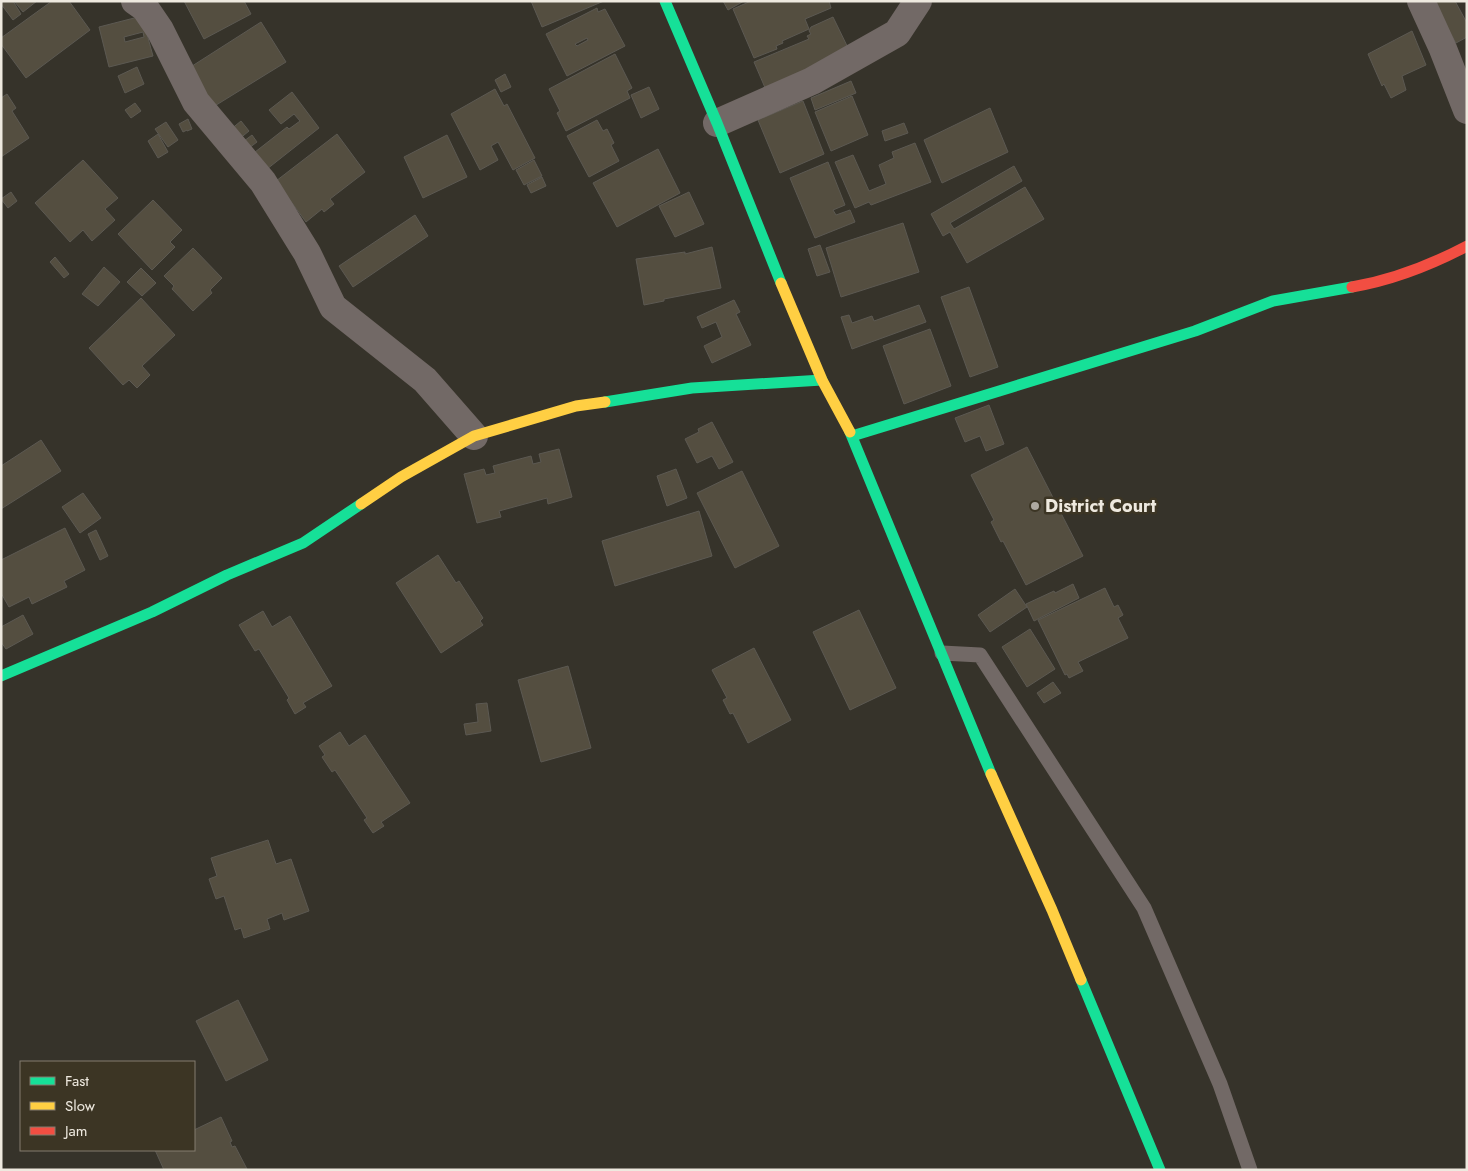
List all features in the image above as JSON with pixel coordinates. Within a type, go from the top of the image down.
[{"type":"street","points":[[135,1],[145,8],[160,30],[196,102],[263,182],[308,253],[333,306],[425,380],[474,436]]},
{"type":"street","points":[[665,1],[718,122],[822,380],[852,436],[999,792],[1052,910],[1160,1170]]},
{"type":"street","points":[[718,122],[812,81],[897,33],[918,1]]},
{"type":"street","points":[[1421,1],[1443,49],[1467,110]]},
{"type":"street","points":[[852,436],[1194,332],[1273,301],[1378,283],[1441,260],[1467,246]]},
{"type":"street","points":[[1,676],[152,612],[227,575],[303,543],[401,477],[474,436],[576,406],[692,388],[822,380]]},
{"type":"lane","points":[[942,653],[980,655],[1144,908],[1220,1084],[1250,1170]]},
{"type":"building","points":[[4,1],[13,1],[21,14],[13,20],[1,4]]},
{"type":"building","points":[[14,1],[37,1],[23,12]]},
{"type":"building","points":[[52,1],[69,1],[90,30],[26,78],[1,44],[1,38]]},
{"type":"building","points":[[184,1],[244,1],[251,14],[204,39]]},
{"type":"building","points":[[531,1],[604,1],[542,27]]},
{"type":"building","points":[[723,1],[744,1],[728,10]]},
{"type":"building","points":[[751,1],[829,1],[831,8],[805,19],[809,29],[782,41],[783,43],[776,46],[777,49],[754,58],[733,9]]},
{"type":"building","points":[[1432,1],[1455,1],[1467,23],[1467,37],[1456,43]]},
{"type":"building","points":[[597,8],[598,12],[605,9],[625,46],[567,76],[546,34]],"holes":[[[587,38],[588,40],[577,46],[575,44]]]},
{"type":"building","points":[[142,16],[153,56],[109,67],[99,27]],"holes":[[[143,32],[144,37],[125,42],[124,37]]]},
{"type":"building","points":[[833,17],[851,54],[766,90],[754,62],[809,39],[807,36],[811,34],[809,31],[811,27]]},
{"type":"building","points":[[261,22],[286,62],[213,107],[189,68]]},
{"type":"building","points":[[1412,31],[1426,65],[1402,76],[1406,90],[1391,98],[1384,84],[1382,86],[1368,54]]},
{"type":"building","points":[[615,54],[632,88],[627,91],[630,98],[566,131],[557,113],[560,111],[549,89]]},
{"type":"building","points":[[137,67],[144,84],[125,93],[118,76]]},
{"type":"building","points":[[505,74],[511,87],[501,92],[495,80]]},
{"type":"building","points":[[851,81],[856,93],[815,110],[811,98]]},
{"type":"building","points":[[649,87],[659,109],[641,118],[631,95]]},
{"type":"building","points":[[495,89],[504,106],[507,104],[535,158],[513,170],[498,142],[491,146],[498,160],[480,170],[451,114]]},
{"type":"building","points":[[292,92],[319,128],[262,173],[250,156],[287,127],[289,129],[300,121],[294,114],[281,124],[269,110]]},
{"type":"building","points":[[7,94],[16,108],[12,111],[29,138],[1,157],[1,98]]},
{"type":"building","points":[[852,96],[868,135],[831,151],[815,112]]},
{"type":"building","points":[[803,101],[824,154],[780,173],[758,120]]},
{"type":"building","points":[[135,103],[141,111],[131,118],[125,110]]},
{"type":"building","points":[[990,108],[1008,152],[942,183],[924,140]]},
{"type":"building","points":[[188,119],[192,129],[183,132],[179,124]]},
{"type":"building","points":[[597,120],[603,131],[607,129],[614,143],[611,145],[619,161],[589,177],[567,136]]},
{"type":"building","points":[[241,121],[249,131],[238,140],[230,130]]},
{"type":"building","points":[[166,122],[178,140],[168,147],[155,129]]},
{"type":"building","points":[[904,123],[908,133],[885,141],[882,131]]},
{"type":"building","points":[[158,134],[168,152],[158,158],[148,141]]},
{"type":"building","points":[[337,134],[365,172],[330,199],[334,204],[324,212],[322,209],[306,222],[276,181]]},
{"type":"building","points":[[252,135],[257,142],[249,148],[244,141]]},
{"type":"building","points":[[447,135],[467,177],[423,198],[404,157]]},
{"type":"building","points":[[915,143],[931,182],[871,205],[869,202],[855,208],[835,162],[853,155],[869,191],[886,184],[879,165],[894,158],[892,152]]},
{"type":"building","points":[[658,149],[680,193],[617,227],[593,183]]},
{"type":"building","points":[[83,160],[118,198],[105,209],[115,220],[92,241],[83,230],[70,242],[35,203]]},
{"type":"building","points":[[534,160],[542,176],[524,185],[516,170]]},
{"type":"building","points":[[828,162],[845,205],[833,210],[836,215],[850,210],[855,222],[815,238],[790,178]]},
{"type":"building","points":[[1014,166],[1022,181],[950,223],[954,229],[1025,187],[1044,219],[967,263],[950,232],[943,236],[931,214]]},
{"type":"building","points":[[542,177],[546,186],[531,193],[527,185]]},
{"type":"building","points":[[11,192],[17,201],[8,208],[1,199]]},
{"type":"building","points":[[689,192],[704,224],[675,237],[659,206]]},
{"type":"building","points":[[153,200],[182,230],[170,242],[175,247],[152,270],[118,234]]},
{"type":"building","points":[[415,215],[428,236],[353,287],[339,266]]},
{"type":"building","points":[[903,223],[919,272],[841,297],[826,248]]},
{"type":"building","points":[[820,245],[830,272],[817,276],[808,249]]},
{"type":"building","points":[[712,247],[721,288],[664,299],[664,301],[644,305],[636,259],[685,252],[685,254]]},
{"type":"building","points":[[193,248],[222,278],[210,290],[212,293],[193,311],[172,289],[174,286],[164,276]]},
{"type":"building","points":[[55,257],[69,274],[64,278],[50,262]]},
{"type":"building","points":[[104,267],[120,282],[98,306],[82,294]]},
{"type":"building","points":[[141,268],[156,283],[142,296],[127,282]]},
{"type":"building","points":[[969,287],[998,367],[970,377],[941,297]]},
{"type":"building","points":[[141,298],[175,335],[142,366],[150,375],[137,388],[129,380],[123,385],[89,348]]},
{"type":"building","points":[[734,300],[740,312],[736,314],[751,345],[712,363],[704,346],[722,337],[716,322],[702,328],[697,317]]},
{"type":"building","points":[[919,305],[926,322],[852,349],[841,317],[849,315],[852,323],[872,316],[874,321]]},
{"type":"building","points":[[930,329],[951,386],[904,404],[883,346]]},
{"type":"building","points":[[989,405],[1004,444],[986,451],[980,436],[965,442],[955,418]]},
{"type":"building","points":[[712,422],[733,462],[719,469],[712,456],[697,463],[685,439],[699,432],[698,429]]},
{"type":"building","points":[[41,440],[61,471],[1,509],[1,466]]},
{"type":"building","points":[[1027,447],[1083,556],[1026,585],[991,522],[994,520],[971,475]]},
{"type":"building","points":[[559,449],[572,497],[548,504],[547,498],[499,511],[501,517],[477,523],[464,474],[484,469],[486,475],[495,473],[493,466],[531,456],[533,464],[541,462],[539,454]]},
{"type":"building","points":[[676,469],[687,498],[667,506],[657,476]]},
{"type":"building","points":[[742,471],[779,546],[735,568],[697,493]]},
{"type":"building","points":[[83,493],[101,518],[80,533],[62,507]]},
{"type":"building","points":[[699,511],[712,556],[615,586],[602,541]]},
{"type":"building","points":[[65,528],[85,570],[64,581],[67,587],[32,604],[29,597],[9,607],[1,593],[1,560]]},
{"type":"building","points":[[96,530],[108,556],[100,560],[88,534]]},
{"type":"building","points":[[438,555],[456,583],[459,581],[483,618],[480,621],[483,625],[441,653],[396,583]]},
{"type":"building","points":[[1073,584],[1079,598],[1034,621],[1026,604]]},
{"type":"building","points":[[1105,588],[1114,607],[1118,605],[1123,615],[1118,618],[1128,638],[1078,662],[1083,671],[1069,678],[1067,674],[1065,675],[1038,620]]},
{"type":"building","points":[[1015,589],[1027,607],[990,632],[978,615]]},
{"type":"building","points":[[859,610],[896,688],[850,710],[813,632]]},
{"type":"building","points":[[263,611],[272,627],[290,616],[332,686],[303,703],[306,707],[295,714],[287,700],[289,698],[259,649],[255,651],[239,625]]},
{"type":"building","points":[[23,615],[33,634],[6,649],[1,642],[1,627]]},
{"type":"building","points":[[1030,629],[1055,669],[1027,687],[1002,647]]},
{"type":"building","points":[[754,648],[791,720],[748,743],[733,713],[730,714],[723,700],[727,698],[712,670]]},
{"type":"building","points":[[568,666],[591,748],[541,762],[518,680]]},
{"type":"building","points":[[1053,682],[1061,693],[1044,703],[1037,693]]},
{"type":"building","points":[[487,703],[491,731],[466,735],[464,724],[478,722],[476,704]]},
{"type":"building","points":[[340,732],[349,746],[365,735],[410,803],[381,822],[384,826],[373,833],[364,820],[367,818],[335,770],[332,772],[322,757],[325,755],[319,746]]},
{"type":"building","points":[[268,840],[276,864],[291,859],[309,911],[284,920],[282,913],[267,919],[270,929],[244,938],[241,928],[235,930],[224,896],[216,899],[209,879],[217,876],[211,858]]},
{"type":"building","points":[[238,1000],[268,1060],[226,1081],[196,1021]]},
{"type":"building","points":[[221,1117],[232,1141],[230,1142],[232,1147],[235,1146],[247,1169],[164,1170],[155,1151],[195,1151],[195,1130]]},
{"type":"traffic: fast","points":[[665,1],[717,123],[781,283]]},
{"type":"traffic: fast","points":[[852,436],[1195,331],[1273,301],[1352,287]]},
{"type":"traffic: fast","points":[[605,402],[692,388],[822,380]]},
{"type":"traffic: fast","points":[[850,432],[991,774]]},
{"type":"traffic: fast","points":[[1,676],[152,612],[227,575],[303,543],[361,504]]},
{"type":"traffic: fast","points":[[1081,980],[1160,1170]]},
{"type":"traffic: slow","points":[[781,283],[822,380],[850,432]]},
{"type":"traffic: slow","points":[[361,504],[401,477],[474,436],[576,406],[605,402]]},
{"type":"traffic: slow","points":[[991,774],[1081,980]]},
{"type":"traffic: jam","points":[[1352,287],[1411,271],[1467,246]]},
{"type":"place","name":"District Court","points":[[1035,506]]}]
